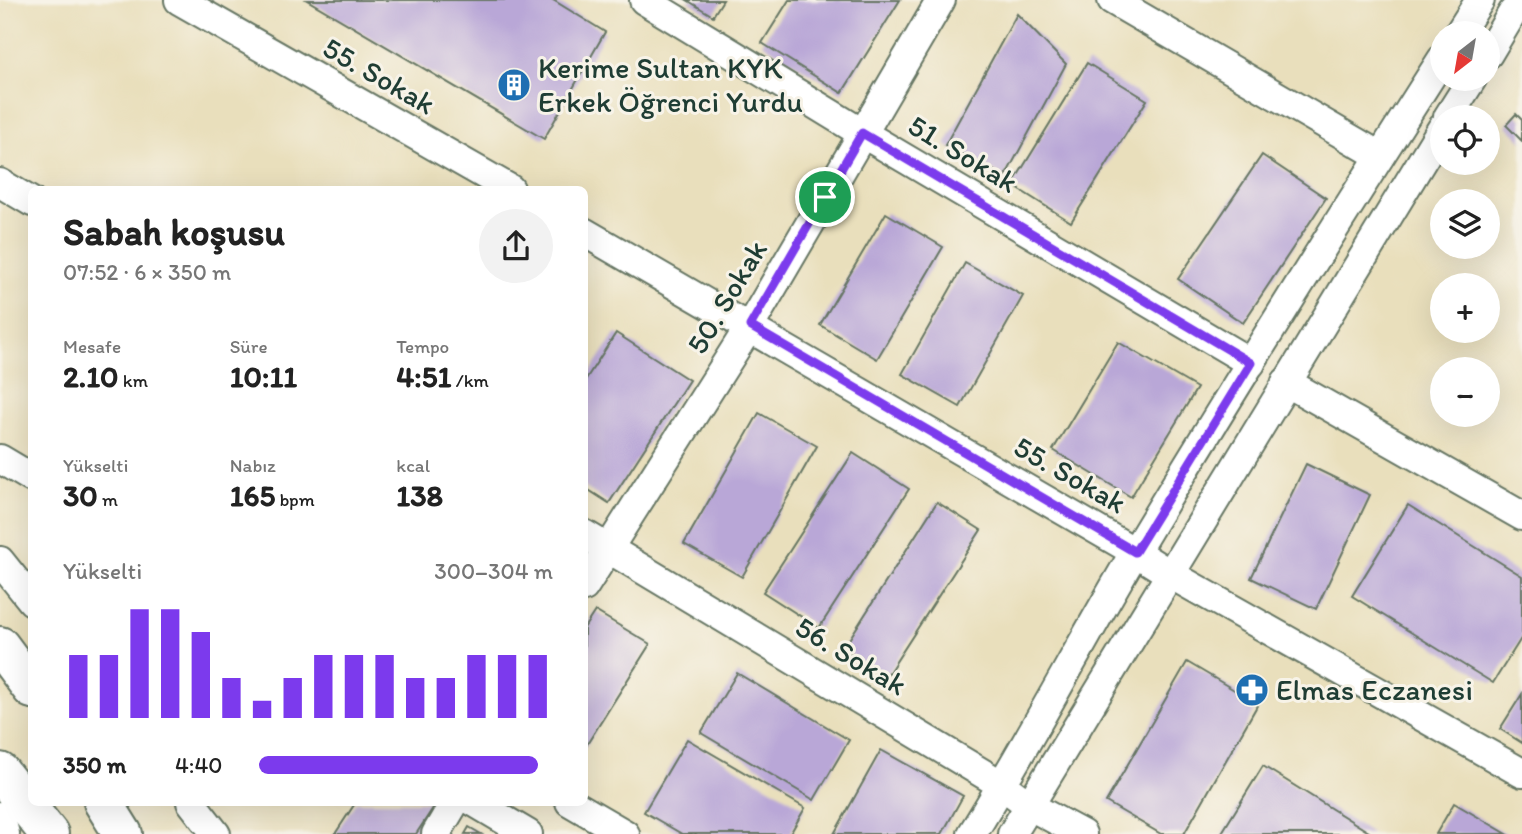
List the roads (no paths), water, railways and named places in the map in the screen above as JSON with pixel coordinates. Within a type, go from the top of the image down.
[{"type":"highway","points":[[0,646],[28,684]]},
{"type":"highway","points":[[0,772],[49,834]]},
{"type":"highway","points":[[106,806],[123,834]]},
{"type":"street","name":"55. Sokak","points":[[179,0],[505,186]]},
{"type":"street","name":"51. Sokak","points":[[644,0],[862,133],[1251,363]]},
{"type":"street","name":"50. Sokak","points":[[588,572],[596,541],[750,326],[941,0]]},
{"type":"street","points":[[1112,0],[1380,156]]},
{"type":"street","points":[[1467,21],[1480,0]]},
{"type":"street","points":[[1500,31],[1511,10]]},
{"type":"street","points":[[972,834],[1135,552],[1430,79]]},
{"type":"street","points":[[1012,834],[1430,148]]},
{"type":"street","points":[[0,183],[28,200]]},
{"type":"street","name":"55. Sokak","points":[[588,234],[750,326],[1170,574],[1522,773]]},
{"type":"street","points":[[1286,382],[1522,516]]},
{"type":"street","points":[[0,459],[28,476]]},
{"type":"street","name":"56. Sokak","points":[[596,541],[1002,785],[1030,806],[1082,834]]},
{"type":"street","points":[[0,561],[28,596]]},
{"type":"street","points":[[194,806],[216,834]]},
{"type":"street","points":[[436,834],[453,806]]},
{"type":"street","points":[[481,806],[528,834]]},
{"type":"street","points":[[577,806],[625,834]]},
{"type":"street","points":[[0,816],[5,834]]},
{"type":"place","name":"Kerime Sultan KYK Erkek Öğrenci Yurdu","points":[[514,85]]},
{"type":"place","name":"Elmas Eczanesi","points":[[1252,690]]}]
